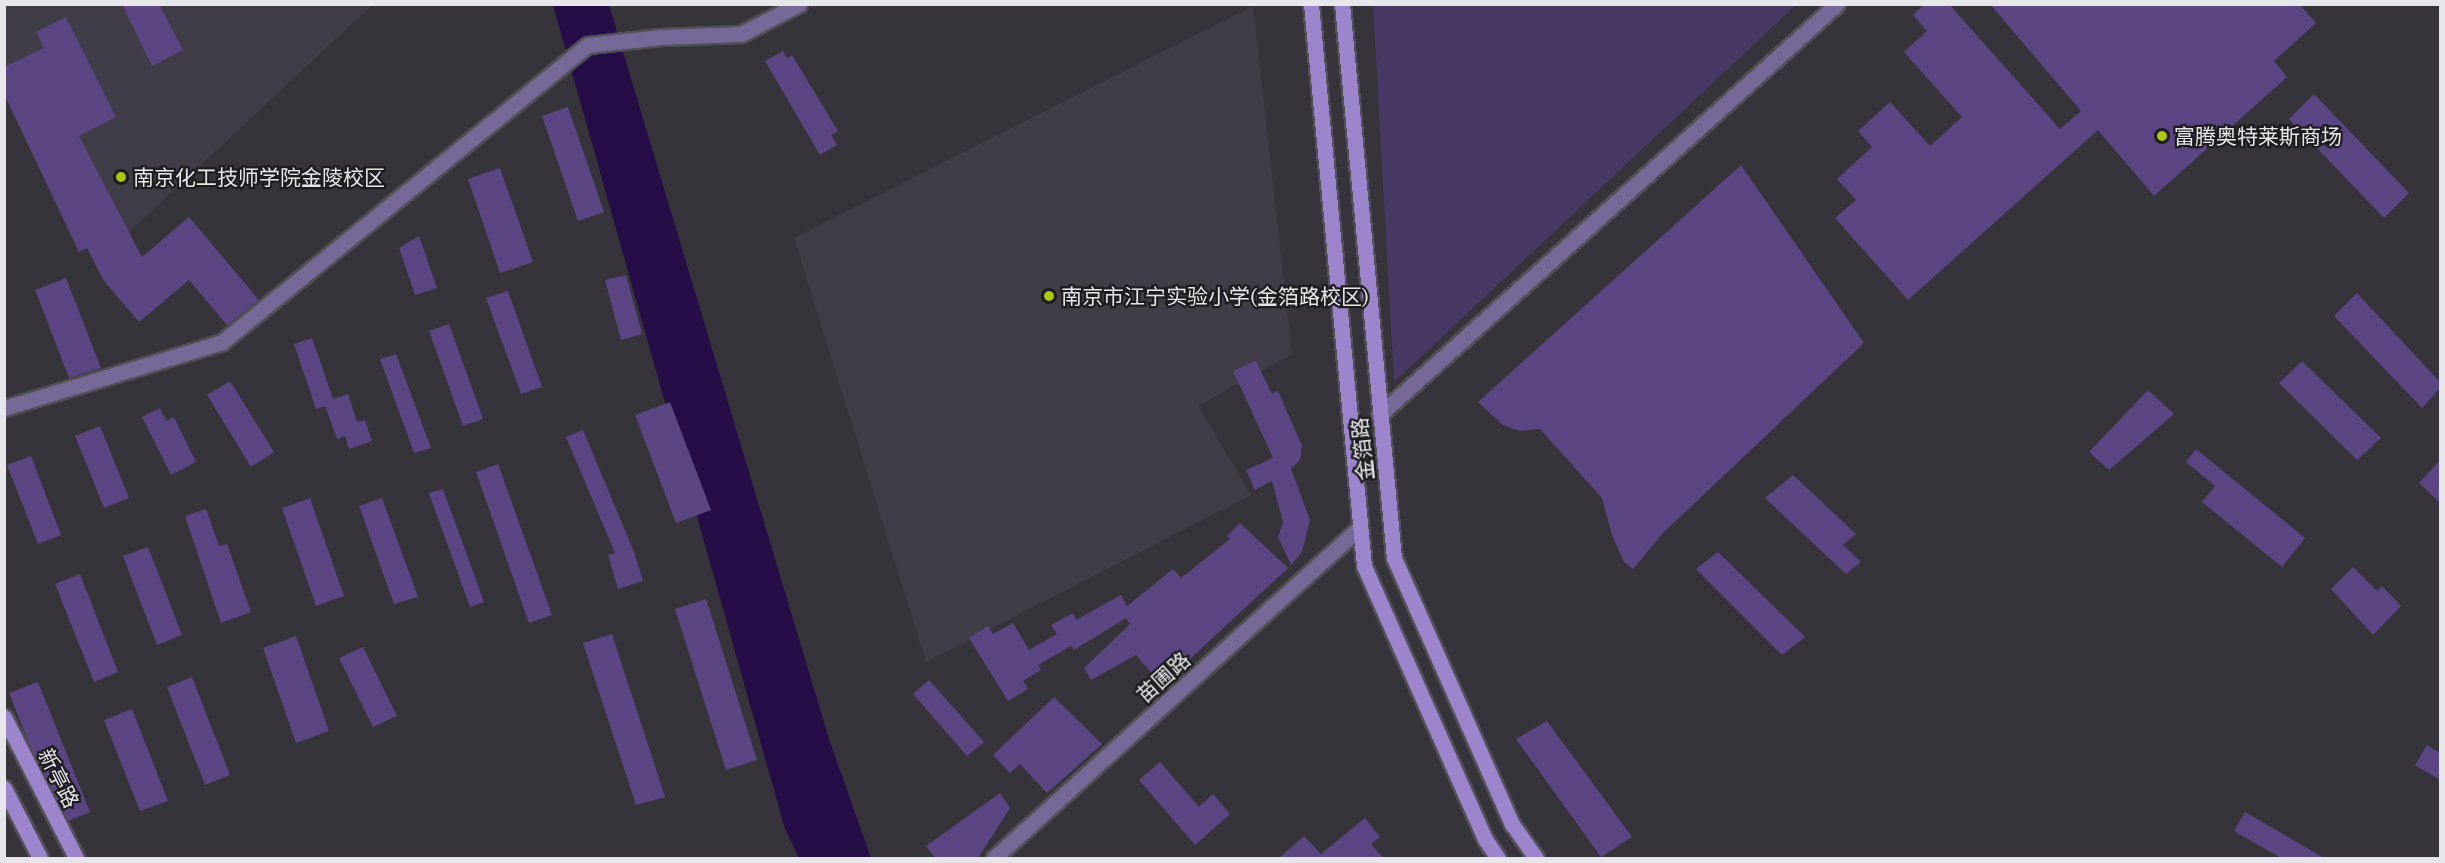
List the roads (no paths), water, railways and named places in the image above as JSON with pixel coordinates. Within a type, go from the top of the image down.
[{"type":"main road","name":"金箔路","points":[[1311,4],[1364,566],[1485,839],[1498,858]]},
{"type":"main road","name":"金箔路","points":[[1342,4],[1394,558],[1512,824],[1536,858]]},
{"type":"main road","name":"新亭路","points":[[4,717],[76,858]]},
{"type":"main road","points":[[4,788],[40,858]]},
{"type":"street","points":[[4,408],[222,342],[588,45],[661,37],[741,34],[799,4]]},
{"type":"street","points":[[1379,415],[1837,4]]},
{"type":"street","name":"苗圃路","points":[[994,858],[1360,527]]},
{"type":"place","name":"富腾奥特莱斯商场","points":[[2162,136]]},
{"type":"place","name":"南京化工技师学院金陵校区","points":[[121,177]]},
{"type":"place","name":"南京市江宁实验小学(金箔路校区)","points":[[1049,296]]}]
